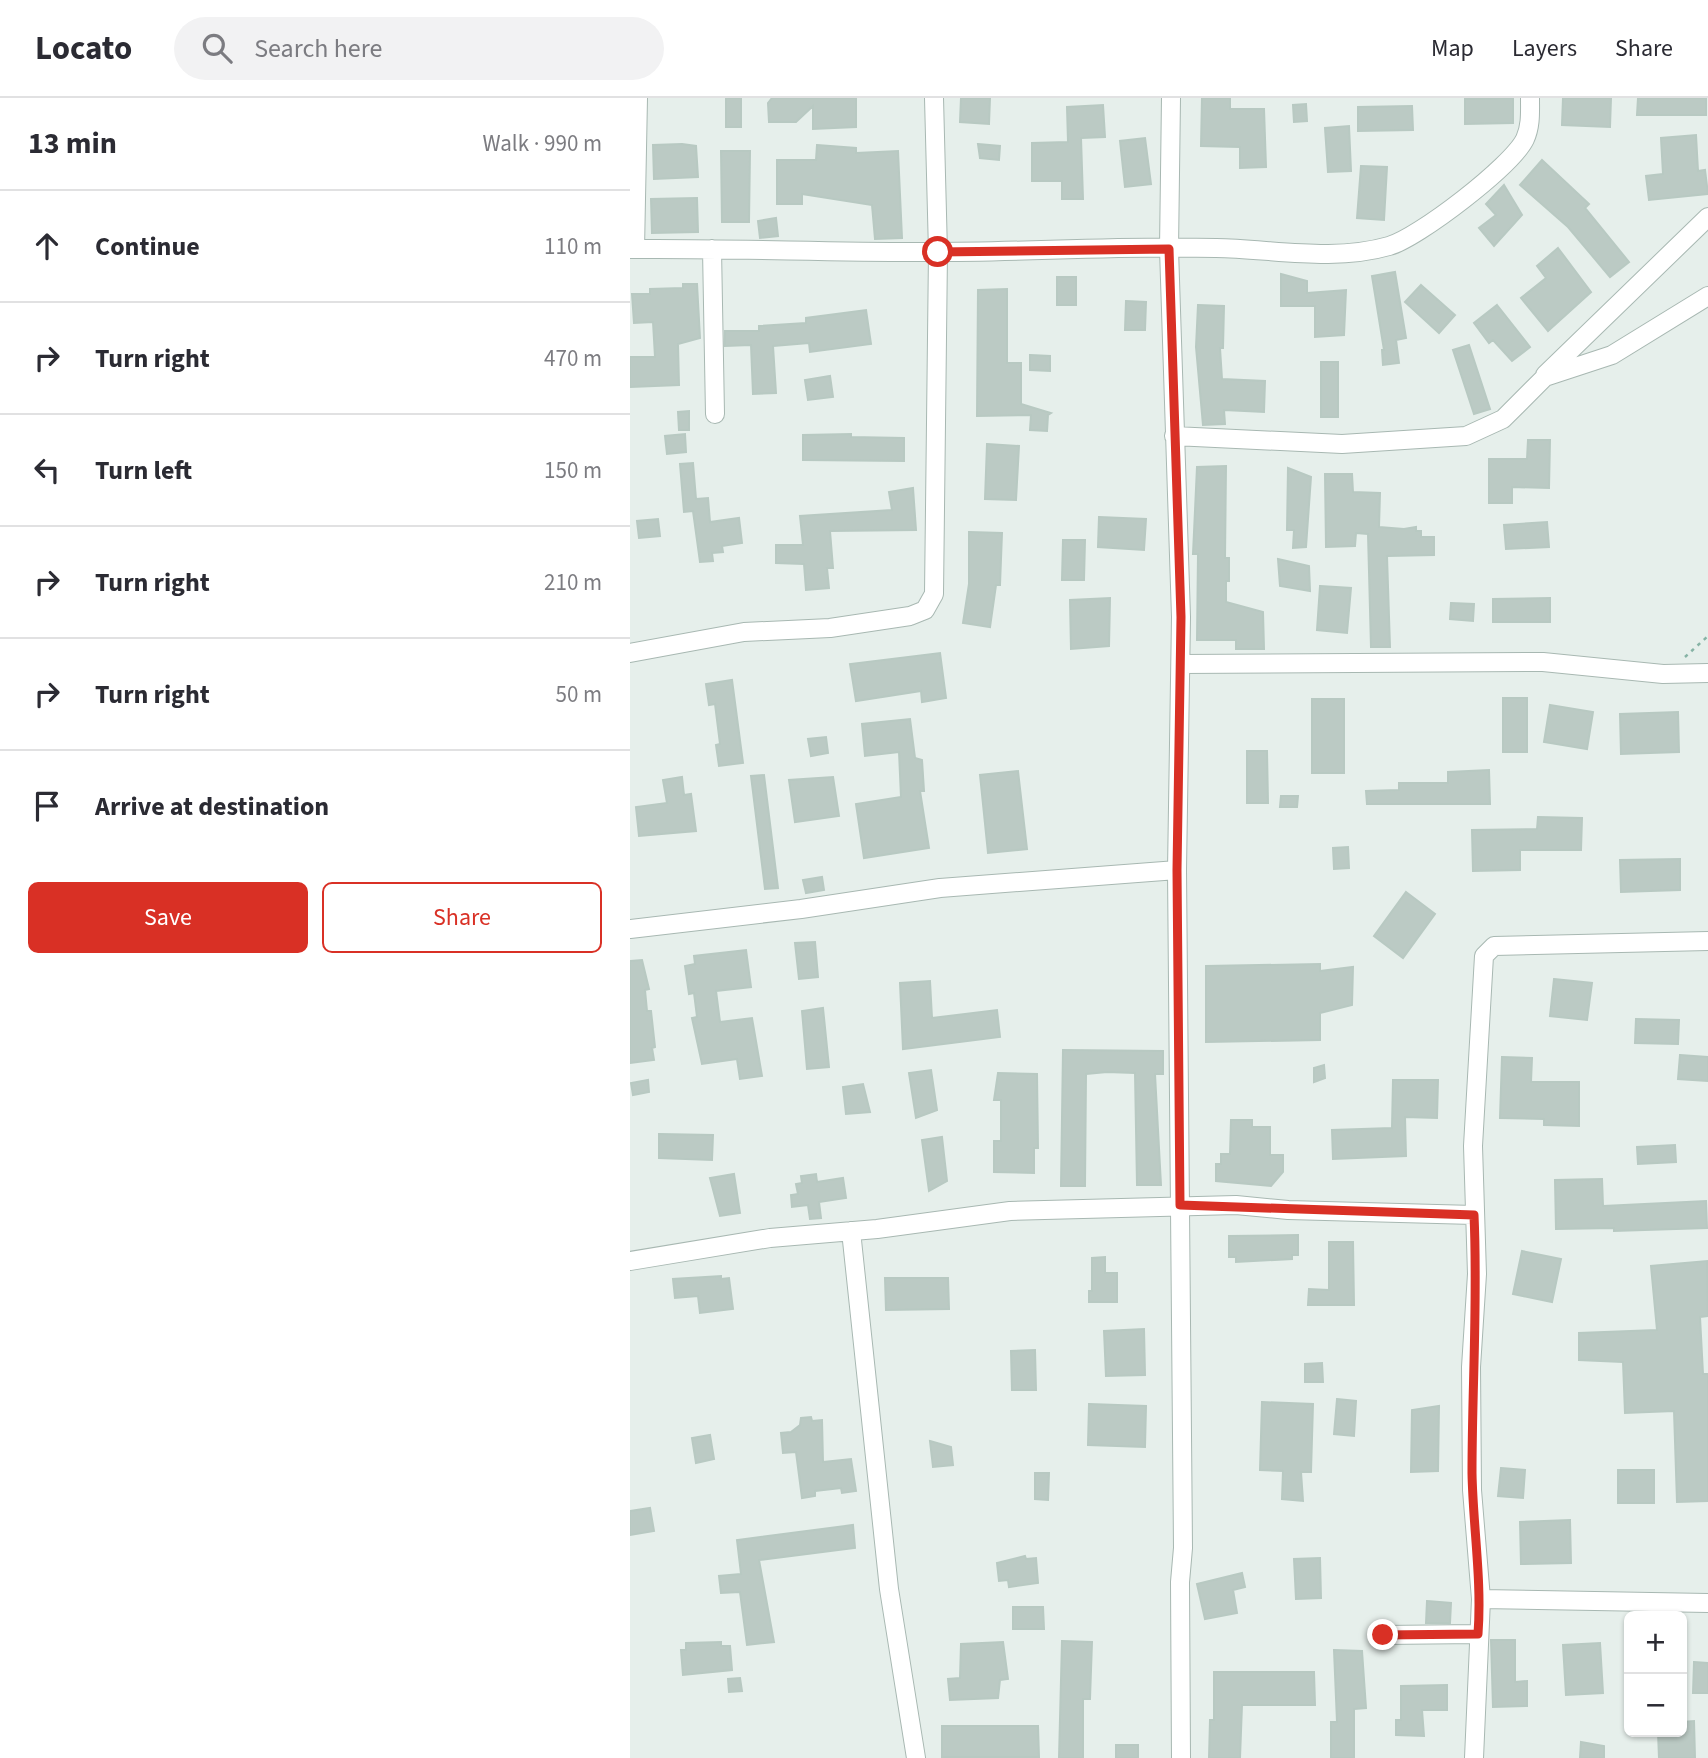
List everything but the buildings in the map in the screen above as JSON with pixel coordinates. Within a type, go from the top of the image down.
[{"type":"street","points":[[638,98],[633,249],[938,252],[1216,247],[1323,254],[1362,252],[1391,246],[1406,239],[1474,191],[1525,141],[1530,123],[1530,98]]},
{"type":"street","points":[[630,653],[744,632],[830,628],[910,617],[925,610],[934,594],[938,252],[934,98]]},
{"type":"street","points":[[1171,98],[1169,249],[1181,664],[1177,870],[1183,1548],[1180,1582],[1181,1758]]},
{"type":"street","points":[[1174,436],[1342,444],[1466,436],[1503,419],[1708,216]]},
{"type":"street","points":[[712,249],[715,414]]},
{"type":"street","points":[[1537,383],[1612,355],[1708,296]]},
{"type":"street","points":[[1181,664],[1543,662],[1663,674],[1708,674]]},
{"type":"street","points":[[630,929],[801,909],[940,888],[1177,870]]},
{"type":"street","points":[[1474,1758],[1481,1599],[1472,1490],[1471,1367],[1477,1274],[1474,1146],[1484,956],[1487,949],[1494,946],[1708,942]]},
{"type":"street","points":[[630,1261],[770,1238],[1010,1211],[1180,1205],[1474,1215]]},
{"type":"street","points":[[850,1230],[890,1589],[916,1758]]},
{"type":"street","points":[[1481,1599],[1708,1602]]},
{"type":"street","points":[[1383,1635],[1478,1634]]},
{"type":"path","points":[[1683,659],[1708,636]]},
{"type":"route","points":[[938,252],[1169,249],[1181,617],[1177,870],[1180,1205],[1474,1215],[1477,1274],[1471,1367],[1472,1490],[1476,1512],[1481,1599],[1478,1634],[1383,1635]]}]
